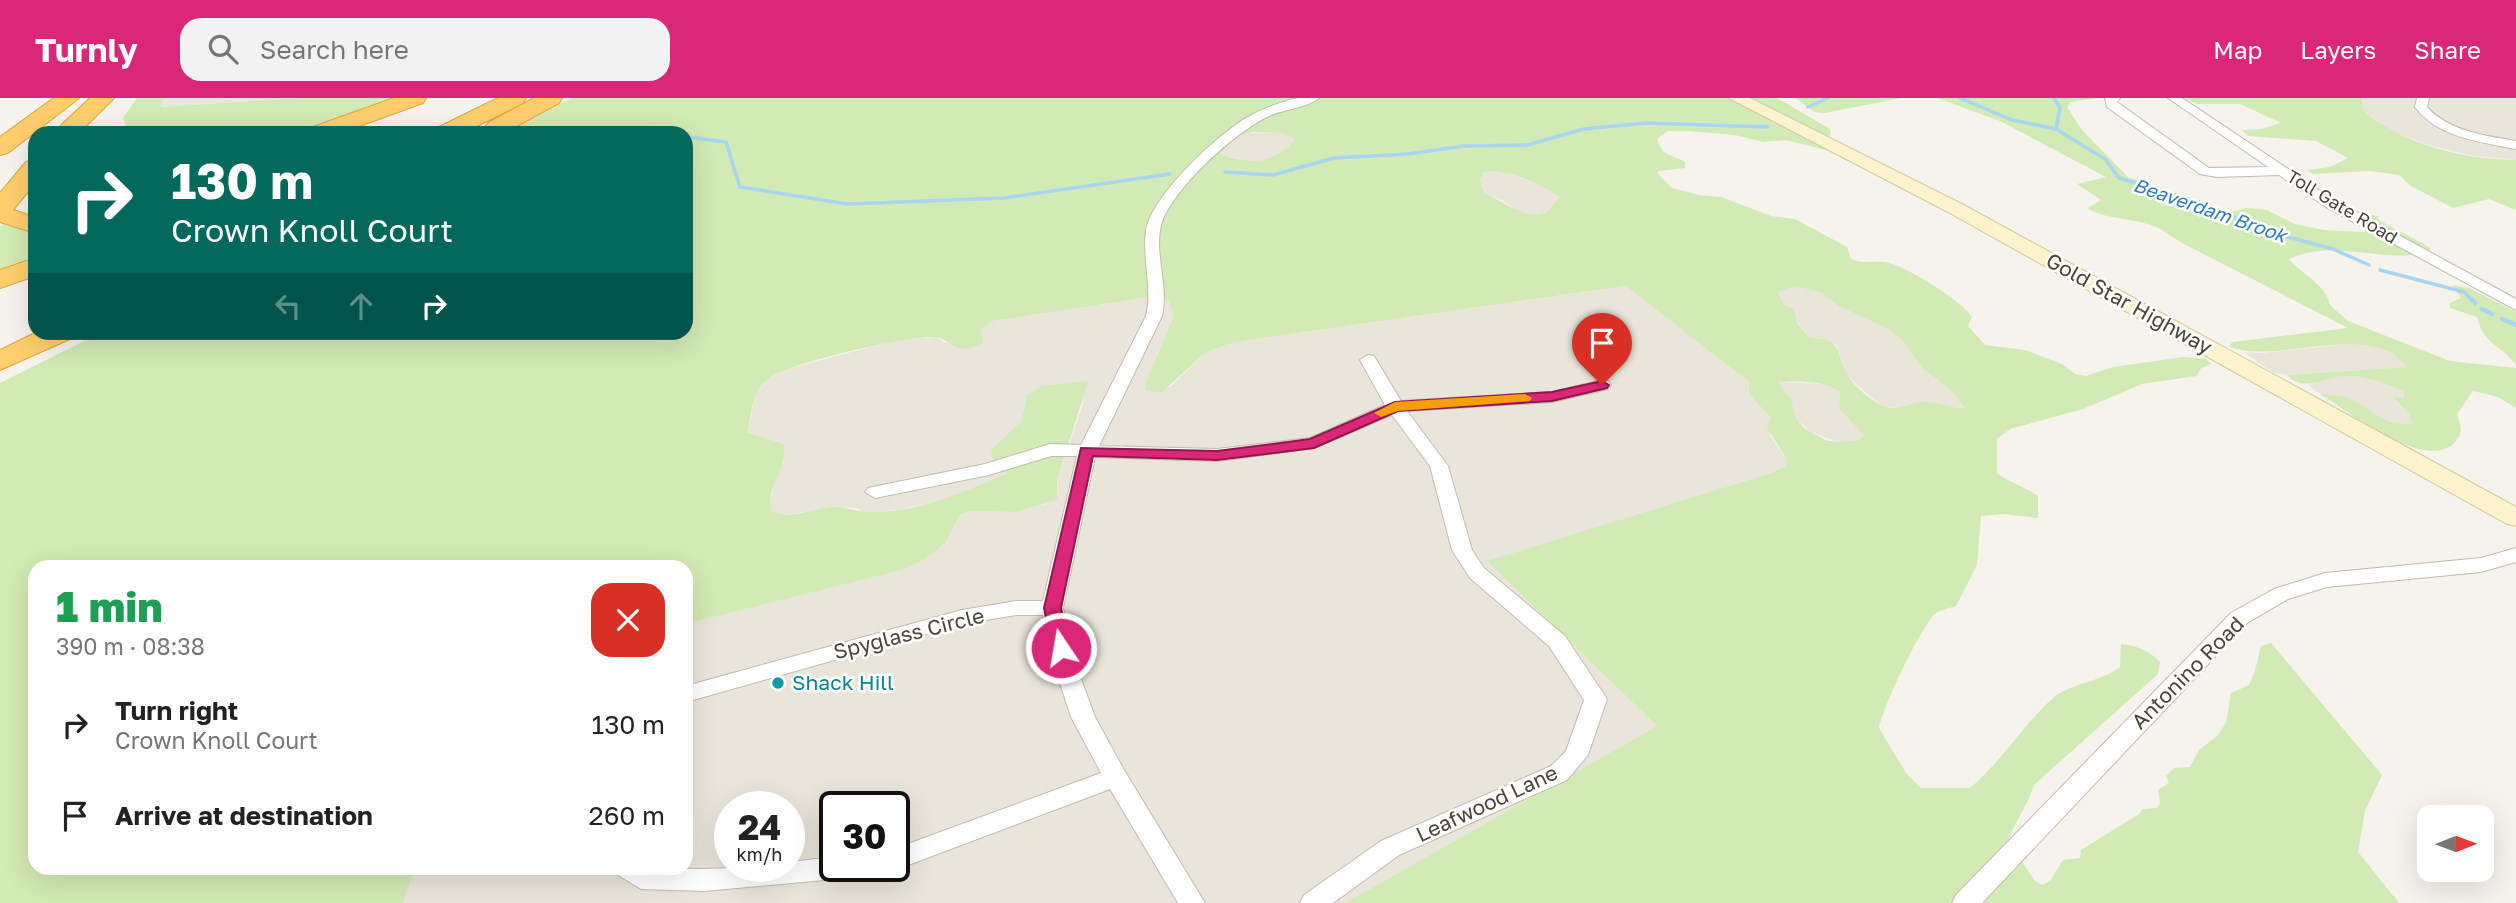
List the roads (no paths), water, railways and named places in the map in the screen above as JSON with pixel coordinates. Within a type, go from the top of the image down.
[{"type":"highway","points":[[0,126],[40,98]]},
{"type":"highway","points":[[0,138],[62,98]]},
{"type":"highway","points":[[30,126],[68,98]]},
{"type":"highway","points":[[73,126],[103,98]]},
{"type":"highway","points":[[106,123],[120,98]]},
{"type":"highway","points":[[337,126],[415,98]]},
{"type":"highway","points":[[374,126],[433,98]]},
{"type":"highway","points":[[459,126],[515,98]]},
{"type":"highway","points":[[477,126],[528,98]]},
{"type":"highway","points":[[499,126],[551,98]]},
{"type":"highway","points":[[0,148],[28,127]]},
{"type":"highway","points":[[0,209],[28,175]]},
{"type":"highway","points":[[0,214],[28,223]]},
{"type":"highway","points":[[0,280],[28,269]]},
{"type":"highway","points":[[6,358],[45,340]]},
{"type":"highway","points":[[6,358],[49,340]]},
{"type":"main road","name":"Gold Star Highway","points":[[1737,98],[1955,208],[2516,518]]},
{"type":"street","points":[[1192,903],[1115,777],[1083,717],[1066,668],[1052,608],[1087,451],[1154,316],[1160,298],[1153,232],[1163,205],[1219,141],[1234,130],[1262,114],[1313,98]]},
{"type":"street","points":[[2114,98],[2110,100],[2111,104],[2205,171],[2282,171]]},
{"type":"street","name":"Toll Gate Road","points":[[2174,98],[2356,219],[2516,305]]},
{"type":"street","points":[[2423,98],[2421,107],[2425,114],[2437,121],[2471,135],[2516,145]]},
{"type":"street","name":"Leafwood Lane","points":[[1312,903],[1390,848],[1559,774],[1576,755],[1596,699],[1557,641],[1477,573],[1462,550],[1439,466],[1395,407],[1368,360]]},
{"type":"street","points":[[875,492],[989,469],[1050,450],[1217,455],[1314,443],[1395,407],[1552,397],[1602,385]]},
{"type":"street","name":"Antonino Road","points":[[1965,903],[2244,615],[2281,594],[2325,580],[2481,565],[2516,555]]},
{"type":"street","name":"Spyglass Circle","points":[[693,692],[962,617],[1016,608],[1052,608]]},
{"type":"street","points":[[910,854],[1115,777]]},
{"type":"street","points":[[637,875],[641,878],[704,880],[819,869]]},
{"type":"waterway","points":[[1808,107],[1828,98]]},
{"type":"waterway","points":[[1960,98],[2012,120],[2056,129]]},
{"type":"waterway","name":"Beaverdam Brook","points":[[2054,98],[2060,108],[2056,129]]},
{"type":"waterway","points":[[1225,172],[1273,175],[1334,158],[1407,154],[1465,146],[1527,145],[1584,129],[1646,123],[1768,127]]},
{"type":"waterway","name":"Beaverdam Brook","points":[[2056,129],[2105,159],[2119,178],[2199,202],[2216,211],[2281,235],[2333,249],[2369,265]]},
{"type":"waterway","points":[[693,138],[726,142],[740,187],[847,204],[1004,198],[1170,174]]},
{"type":"waterway","name":"Beaverdam Brook","points":[[2380,270],[2464,292],[2475,303]]},
{"type":"waterway","name":"Beaverdam Brook","points":[[2482,309],[2492,314]]},
{"type":"waterway","name":"Beaverdam Brook","points":[[2502,319],[2516,325]]},
{"type":"place","name":"Shack Hill","points":[[778,683]]}]
